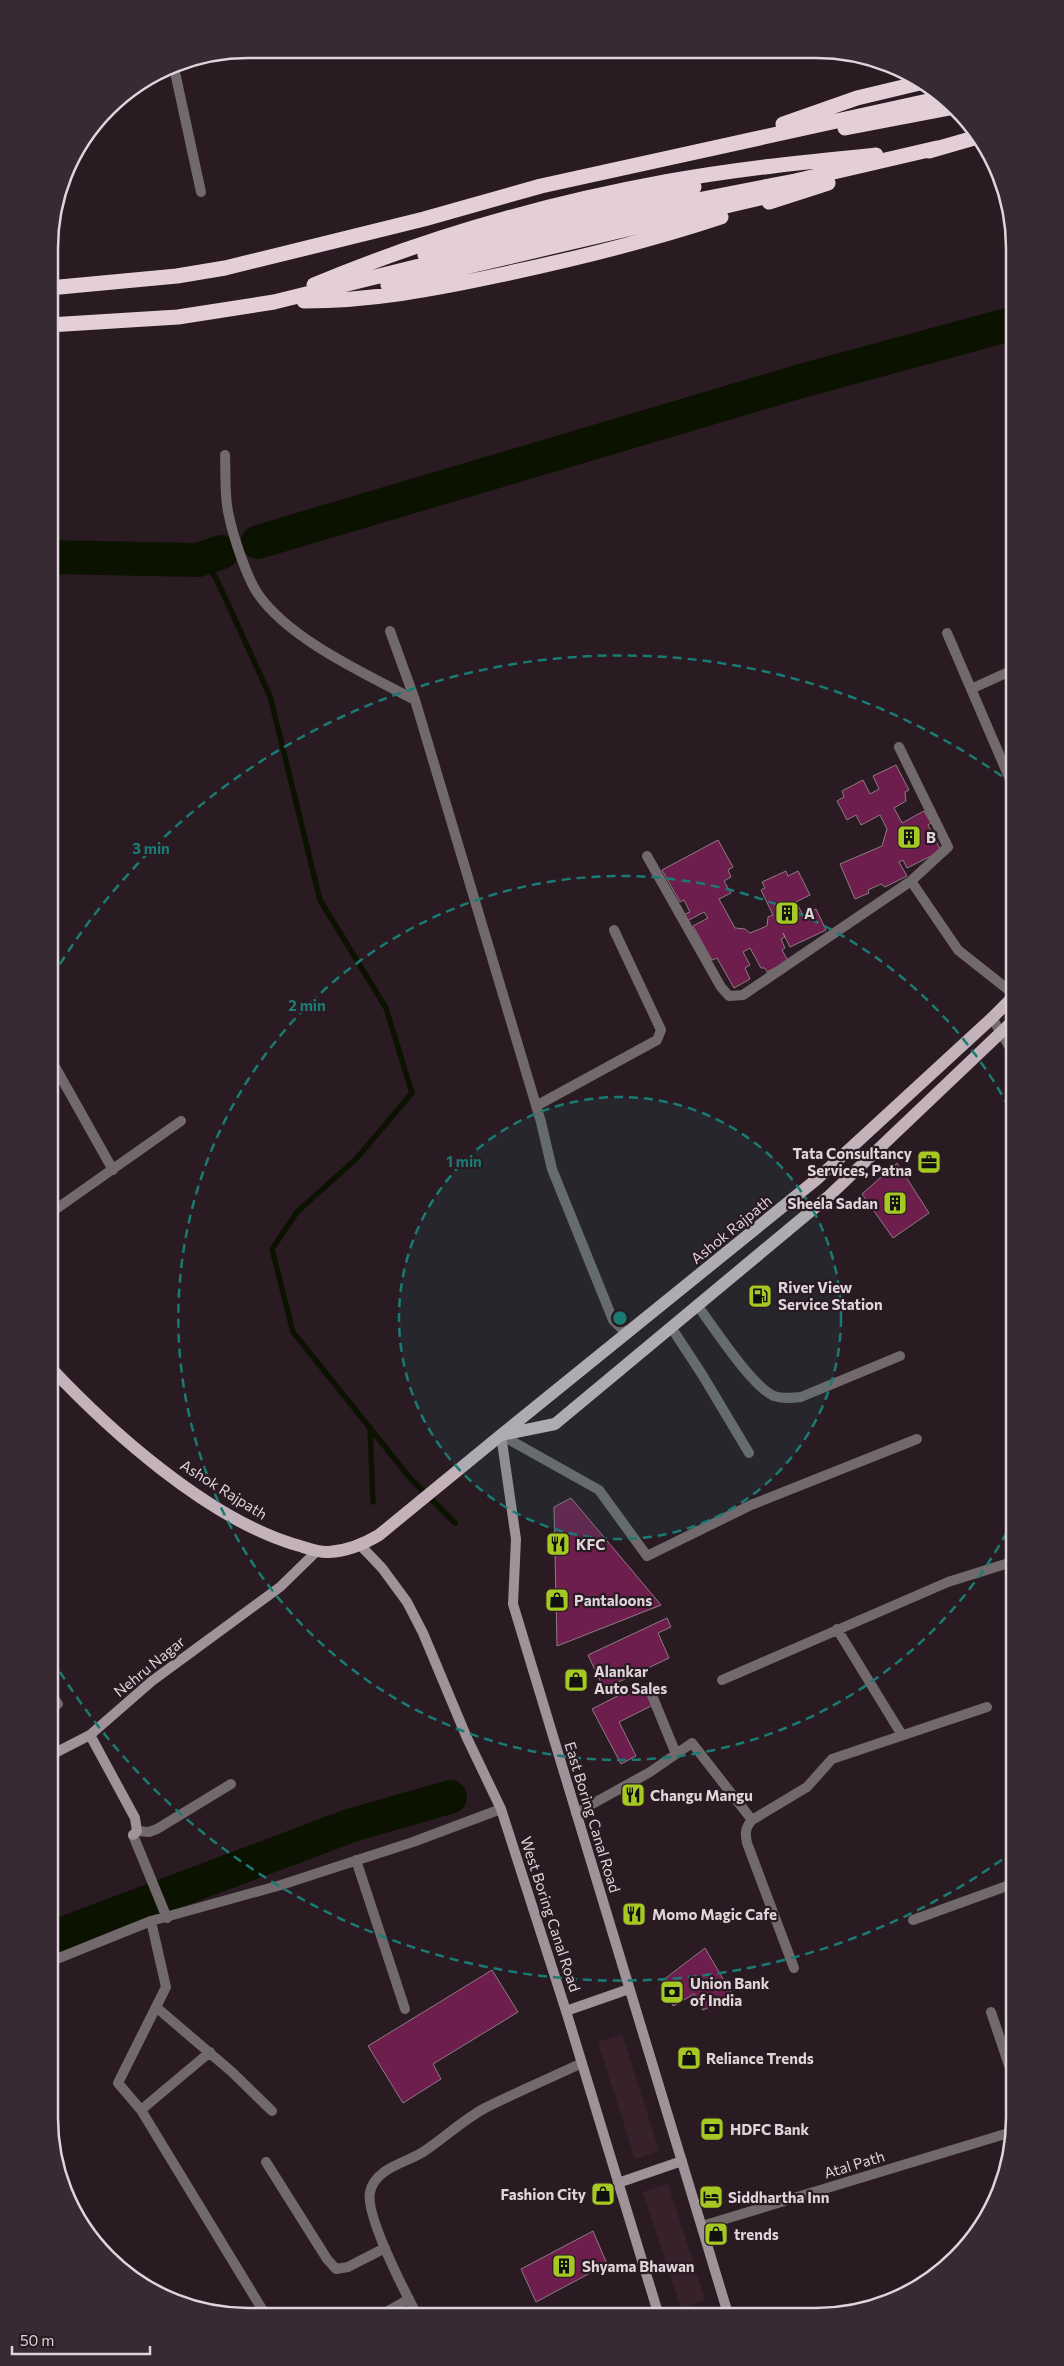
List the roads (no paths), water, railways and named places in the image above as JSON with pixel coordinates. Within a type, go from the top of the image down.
[{"type":"highway","points":[[737,142],[809,109],[902,77]]},
{"type":"highway","points":[[737,142],[857,98],[914,84]]},
{"type":"highway","points":[[737,142],[874,103],[925,91]]},
{"type":"highway","points":[[58,287],[113,283],[225,268],[424,219],[541,186],[935,99]]},
{"type":"highway","points":[[737,142],[806,135],[946,109]]},
{"type":"highway","points":[[58,324],[178,317],[274,302],[646,210],[796,182],[972,138]]},
{"type":"highway","points":[[274,302],[380,260],[467,230],[542,209],[666,182],[743,170],[937,148]]},
{"type":"highway","points":[[274,302],[368,299],[457,284],[552,264],[690,227],[937,148]]},
{"type":"main road","name":"Ashok Rajpath","points":[[58,1375],[80,1398],[163,1470],[245,1525],[280,1540],[317,1551],[330,1552],[361,1546],[405,1515],[436,1486],[817,1179],[1006,1004]]},
{"type":"main road","name":"Ashok Rajpath","points":[[501,1435],[555,1424],[829,1196],[1006,1028]]},
{"type":"main road","name":"East Boring Canal Road","points":[[501,1435],[516,1539],[513,1604],[726,2308]]},
{"type":"main road","name":"West Boring Canal Road","points":[[361,1546],[382,1568],[407,1602],[423,1633],[467,1738],[500,1809],[566,2011],[657,2308]]},
{"type":"main road","name":"Nehru Nagar","points":[[58,1752],[90,1736],[152,1681],[280,1587],[317,1551]]},
{"type":"main road","points":[[90,1736],[136,1818],[135,1833]]},
{"type":"main road","points":[[566,2011],[629,1989]]},
{"type":"main road","points":[[618,2183],[682,2161]]},
{"type":"street","points":[[175,72],[202,192]]},
{"type":"street","points":[[225,455],[228,515],[250,580],[257,594],[271,610],[336,658],[415,700]]},
{"type":"street","points":[[390,631],[415,700],[536,1106],[552,1170],[613,1320],[627,1334]]},
{"type":"street","points":[[947,633],[1006,770]]},
{"type":"street","points":[[971,688],[1006,673]]},
{"type":"street","points":[[647,856],[721,987],[729,996],[743,995],[911,881],[948,847],[899,747]]},
{"type":"street","points":[[911,881],[958,950],[1006,988]]},
{"type":"street","points":[[536,1106],[657,1040],[661,1030],[614,930]]},
{"type":"street","points":[[992,1018],[1006,1039]]},
{"type":"street","points":[[58,1072],[113,1170]]},
{"type":"street","points":[[58,1208],[181,1122]]},
{"type":"street","points":[[697,1305],[753,1378],[774,1396],[786,1398],[801,1397],[900,1356]]},
{"type":"street","points":[[671,1327],[749,1453]]},
{"type":"street","points":[[501,1435],[600,1490],[647,1556],[751,1505],[917,1439]]},
{"type":"street","points":[[722,1680],[948,1582],[1006,1564]]},
{"type":"street","points":[[837,1630],[902,1735]]},
{"type":"street","points":[[649,1688],[676,1754]]},
{"type":"street","points":[[794,1968],[747,1843],[745,1835],[747,1826],[752,1820],[807,1787],[832,1759],[987,1707]]},
{"type":"street","points":[[576,1812],[650,1772],[692,1743],[752,1820]]},
{"type":"street","points":[[167,1918],[151,1881],[135,1833],[149,1832],[157,1829],[231,1784]]},
{"type":"street","points":[[58,1958],[151,1921],[167,1918],[356,1860],[500,1809]]},
{"type":"street","points":[[356,1860],[405,2009]]},
{"type":"street","points":[[913,1920],[1006,1885]]},
{"type":"street","points":[[151,1921],[166,1987],[118,2083],[141,2110],[261,2308]]},
{"type":"street","points":[[156,2007],[210,2052],[272,2111]]},
{"type":"street","points":[[991,2012],[1006,2056]]},
{"type":"street","points":[[141,2110],[210,2052]]},
{"type":"street","points":[[413,2308],[385,2248],[370,2202],[370,2190],[378,2178],[394,2165],[421,2153],[484,2109],[582,2063]]},
{"type":"street","name":"Atal Path","points":[[702,2226],[1006,2134]]},
{"type":"street","points":[[266,2162],[327,2259],[336,2269],[348,2267],[385,2248]]},
{"type":"street","points":[[394,2308],[409,2300]]},
{"type":"waterway","points":[[258,542],[801,381],[1006,325]]},
{"type":"waterway","points":[[58,557],[198,560],[222,552]]},
{"type":"waterway","points":[[198,560],[215,576],[270,696],[320,900],[386,1008],[412,1093],[356,1159],[297,1212],[272,1249],[293,1332],[410,1478],[455,1523]]},
{"type":"waterway","points":[[370,1427],[373,1502]]},
{"type":"waterway","points":[[58,1936],[352,1825],[450,1797]]},
{"type":"place","name":"B","points":[[909,837]]},
{"type":"place","name":"A","points":[[787,913]]},
{"type":"place","name":"Tata Consultancy Services, Patna","points":[[929,1162]]},
{"type":"place","name":"Sheela Sadan","points":[[895,1203]]},
{"type":"place","name":"River View Service Station","points":[[760,1296]]},
{"type":"place","name":"KFC","points":[[558,1544]]},
{"type":"place","name":"Pantaloons","points":[[557,1600]]},
{"type":"place","name":"Alankar Auto Sales","points":[[576,1680]]},
{"type":"place","name":"Changu Mangu","points":[[633,1795]]},
{"type":"place","name":"Momo Magic Cafe","points":[[634,1914]]},
{"type":"place","name":"Union Bank of India","points":[[672,1992]]},
{"type":"place","name":"Reliance Trends","points":[[689,2058]]},
{"type":"place","name":"HDFC Bank","points":[[712,2129]]},
{"type":"place","name":"Fashion City","points":[[603,2194]]},
{"type":"place","name":"Siddhartha Inn","points":[[711,2197]]},
{"type":"place","name":"trends","points":[[716,2234]]},
{"type":"place","name":"Shyama Bhawan","points":[[564,2266]]}]
